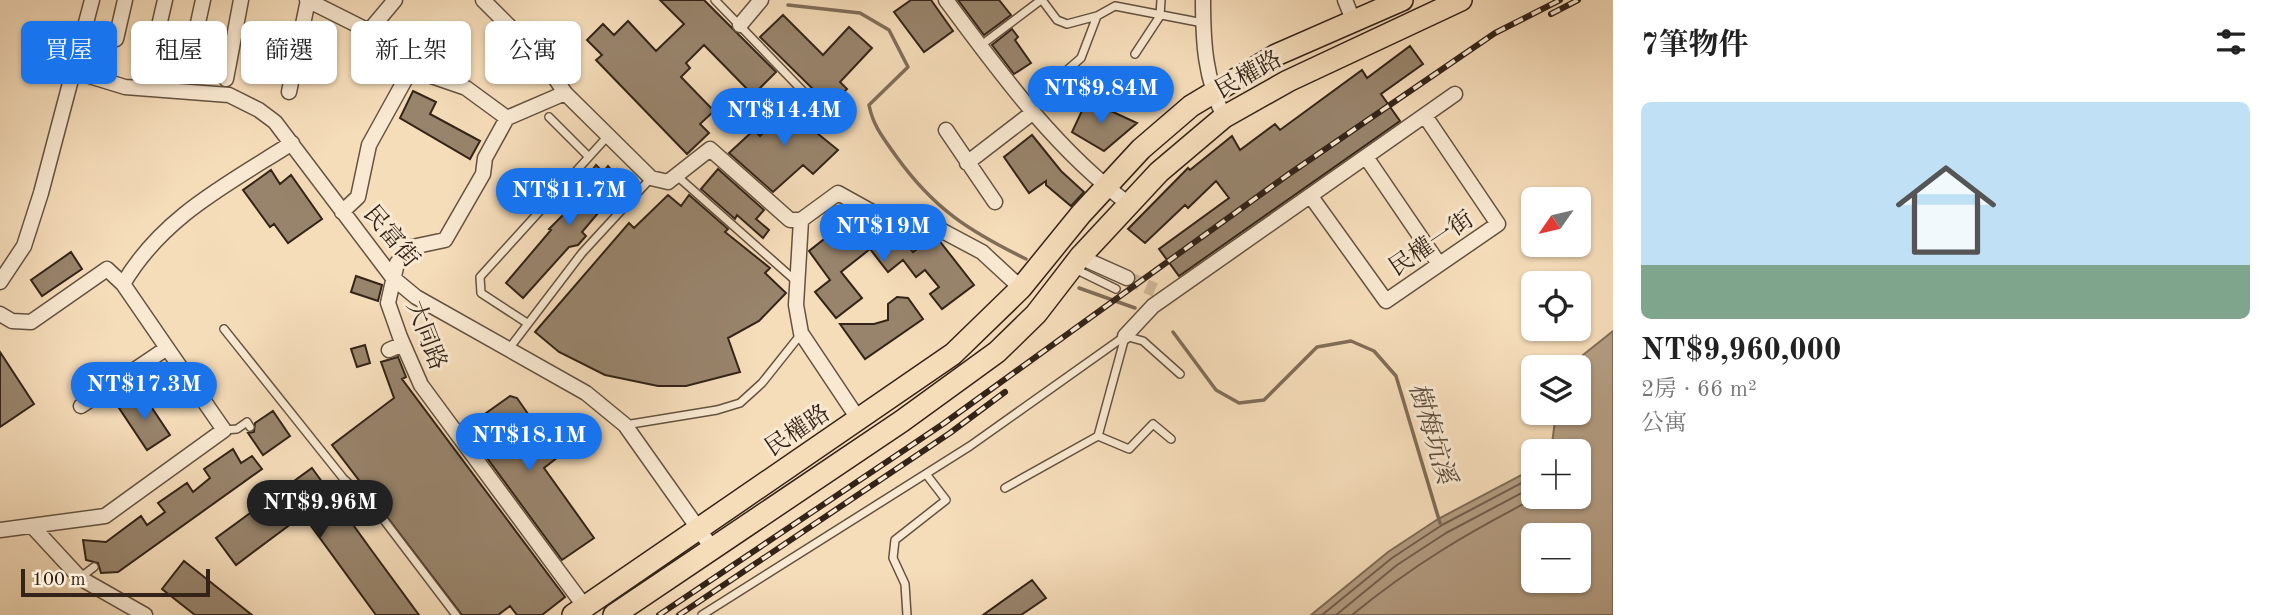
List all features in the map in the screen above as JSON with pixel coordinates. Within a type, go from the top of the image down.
[{"type":"main road","name":"民權路","points":[[579,611],[953,354],[1021,288],[1141,149],[1211,91],[1349,10],[1402,0]]},
{"type":"main road","name":"民權路","points":[[614,615],[902,421],[997,352],[1036,314],[1068,271],[1175,157],[1224,117],[1287,81],[1461,0]]},
{"type":"street","points":[[87,21],[92,0]]},
{"type":"street","points":[[117,35],[125,0]]},
{"type":"street","points":[[160,21],[165,0]]},
{"type":"street","points":[[198,21],[202,0]]},
{"type":"street","points":[[227,74],[241,0]]},
{"type":"street","points":[[377,21],[395,0]]},
{"type":"street","points":[[483,0],[544,61],[565,93],[651,178],[667,182],[710,149],[772,207],[790,220],[801,220],[838,193],[883,218],[920,219],[982,252],[1021,288]]},
{"type":"street","points":[[740,25],[761,0]]},
{"type":"street","points":[[946,0],[1032,113],[1107,187],[1130,205]]},
{"type":"street","points":[[1203,0],[1204,59],[1211,91],[1224,117]]},
{"type":"street","points":[[289,92],[313,1],[351,21]]},
{"type":"street","points":[[0,282],[24,246],[70,84]]},
{"type":"street","name":"民富街","points":[[115,84],[229,95],[275,122],[393,278],[416,297],[586,393],[625,425],[712,548]]},
{"type":"street","points":[[342,212],[358,197],[369,145],[403,84]]},
{"type":"street","points":[[454,84],[466,88],[507,118],[565,93]]},
{"type":"street","points":[[1125,336],[1155,299],[1311,198],[1455,94]]},
{"type":"street","points":[[967,163],[1032,113]]},
{"type":"street","name":"民權一街","points":[[1311,198],[1386,301],[1498,224],[1425,116]]},
{"type":"street","name":"大同路","points":[[507,118],[485,158],[483,174],[445,240],[412,247],[397,263],[388,303],[421,385],[579,611]]},
{"type":"street","points":[[946,130],[995,202]]},
{"type":"street","points":[[123,284],[153,240],[183,214],[292,144]]},
{"type":"street","points":[[1366,157],[1439,264]]},
{"type":"street","points":[[801,220],[796,305],[801,333],[859,420]]},
{"type":"street","points":[[0,314],[12,321],[31,322],[107,269],[123,284],[224,430],[175,460],[105,516],[36,522],[0,530]]},
{"type":"street","points":[[1068,271],[1127,278]]},
{"type":"street","points":[[388,350],[403,344]]},
{"type":"street","points":[[81,406],[167,348]]},
{"type":"street","points":[[36,522],[80,578],[145,615]]},
{"type":"lane","points":[[715,0],[824,113]]},
{"type":"lane","points":[[980,46],[1041,0],[1057,20],[1067,24],[1097,16],[1115,6],[1203,23]]},
{"type":"lane","points":[[1135,54],[1160,16],[1161,0]]},
{"type":"lane","points":[[1032,113],[1034,99],[1081,58],[1097,16]]},
{"type":"lane","points":[[549,117],[588,156]]},
{"type":"lane","points":[[527,323],[481,293],[480,277],[607,136]]},
{"type":"lane","points":[[677,176],[797,282]]},
{"type":"lane","points":[[508,350],[582,253],[651,178]]},
{"type":"lane","points":[[1068,271],[1116,289]]},
{"type":"lane","points":[[224,329],[344,478],[377,511],[456,615]]},
{"type":"lane","points":[[625,425],[717,410],[740,403],[762,383],[801,333]]},
{"type":"lane","points":[[1125,336],[1143,341],[1180,374]]},
{"type":"lane","points":[[1006,488],[1098,436],[1125,336]]},
{"type":"lane","points":[[702,615],[970,446],[1125,336]]},
{"type":"lane","points":[[224,430],[237,429],[247,422],[250,427]]},
{"type":"lane","points":[[1098,436],[1129,449],[1153,424],[1171,439]]},
{"type":"lane","points":[[907,615],[905,584],[893,558],[895,540],[946,500],[926,474]]},
{"type":"lane","points":[[80,578],[94,567]]},
{"type":"water","points":[[1613,331],[1613,615],[1311,615],[1388,552],[1438,519],[1521,475],[1521,509],[1591,509],[1591,439],[1553,439],[1554,425],[1591,425],[1591,355],[1583,355]]},
{"type":"building","points":[[660,0],[704,0],[776,72],[753,95],[704,45],[686,63],[690,68],[681,77],[714,111],[700,124],[709,133],[687,154],[596,60],[602,55],[587,40],[603,24],[614,35],[628,21],[656,51],[684,24]]},
{"type":"building","points":[[911,0],[931,0],[953,31],[924,52],[894,12]]},
{"type":"building","points":[[958,0],[999,0],[1011,15],[984,35]]},
{"type":"building","points":[[783,15],[823,55],[849,27],[872,48],[840,82],[847,89],[830,106],[825,101],[823,103],[816,96],[818,94],[760,37]]},
{"type":"building","points":[[1012,29],[1018,37],[1015,40],[1031,63],[1014,74],[992,45]]},
{"type":"building","points":[[1410,46],[1423,64],[1381,94],[1400,121],[1179,276],[1159,249],[1229,198],[1216,181],[1188,208],[1185,205],[1145,243],[1128,229],[1188,168],[1190,170],[1232,136],[1240,150],[1275,124],[1280,130],[1362,70],[1367,78]]},
{"type":"building","points":[[413,91],[436,102],[430,114],[480,141],[470,159],[400,118]]},
{"type":"building","points":[[1087,100],[1137,123],[1104,151],[1072,132]]},
{"type":"building","points":[[795,103],[802,109],[807,104],[813,111],[808,115],[819,123],[812,129],[838,150],[813,174],[803,165],[773,192],[729,153],[754,130],[760,136]]},
{"type":"building","points":[[1032,135],[1061,171],[1084,192],[1071,206],[1046,185],[1046,181],[1029,193],[1004,157]]},
{"type":"building","points":[[596,165],[603,172],[608,166],[614,173],[617,169],[635,186],[628,194],[620,187],[582,232],[586,236],[578,245],[569,247],[523,298],[506,283],[551,230],[549,229],[583,195],[581,193],[591,181],[587,177]]},
{"type":"building","points":[[718,169],[764,210],[756,219],[769,230],[763,238],[737,215],[735,219],[701,189]]},
{"type":"building","points":[[271,170],[280,184],[291,175],[322,219],[288,243],[274,224],[270,227],[243,190]]},
{"type":"building","points":[[668,195],[681,206],[689,195],[728,229],[725,232],[770,268],[765,273],[786,293],[759,321],[728,338],[740,372],[686,386],[658,386],[605,375],[559,352],[535,332],[629,223],[634,228]]},
{"type":"building","points":[[856,214],[877,239],[894,228],[913,252],[933,237],[938,239],[974,285],[942,309],[930,294],[939,287],[925,270],[916,277],[903,260],[888,272],[870,249],[841,272],[862,298],[836,318],[815,292],[830,280],[809,251]]},
{"type":"building","points":[[71,252],[82,269],[42,296],[31,280]]},
{"type":"building","points":[[356,276],[382,285],[378,301],[351,292]]},
{"type":"building","points":[[897,297],[908,298],[923,319],[865,359],[840,324],[874,324],[888,320],[888,304]]},
{"type":"building","points":[[365,345],[370,363],[357,367],[351,349]]},
{"type":"building","points":[[0,352],[34,404],[0,427]]},
{"type":"building","points":[[398,357],[406,377],[402,379],[565,597],[542,615],[517,615],[510,606],[498,615],[462,615],[332,445],[394,398],[381,362]]},
{"type":"building","points":[[142,393],[170,435],[147,450],[119,408]]},
{"type":"building","points":[[510,396],[517,398],[558,457],[544,468],[594,538],[562,560],[465,428]]},
{"type":"building","points":[[273,411],[290,436],[263,455],[248,433],[254,432],[255,423]]},
{"type":"building","points":[[233,449],[241,463],[252,456],[262,469],[118,572],[101,573],[98,563],[86,560],[83,540],[106,542],[141,516],[147,525],[165,512],[158,503],[187,483],[193,492],[210,478],[204,469]]},
{"type":"building","points":[[312,468],[419,615],[376,615],[303,515],[236,565],[216,538]]},
{"type":"building","points":[[184,561],[252,615],[195,615],[162,589]]},
{"type":"building","points":[[1032,580],[1046,598],[1021,615],[983,615]]},
{"type":"waterway","name":"樹梅坑溪","points":[[788,5],[860,13],[889,30],[908,67],[869,105],[880,132],[924,191],[970,228],[1026,259]]},
{"type":"waterway","name":"樹梅坑溪","points":[[1079,288],[1135,308]]},
{"type":"waterway","name":"樹梅坑溪","points":[[1173,332],[1216,390],[1239,403],[1264,400],[1317,347],[1351,341],[1374,351],[1396,376],[1440,523]]},
{"type":"tunnel","points":[[1127,278],[1155,290]]},
{"type":"railway","points":[[659,615],[943,424],[1289,174],[1495,33],[1560,0]]},
{"type":"railway","points":[[1551,14],[1578,0]]},
{"type":"railway","points":[[679,615],[950,433],[1005,392]]}]
